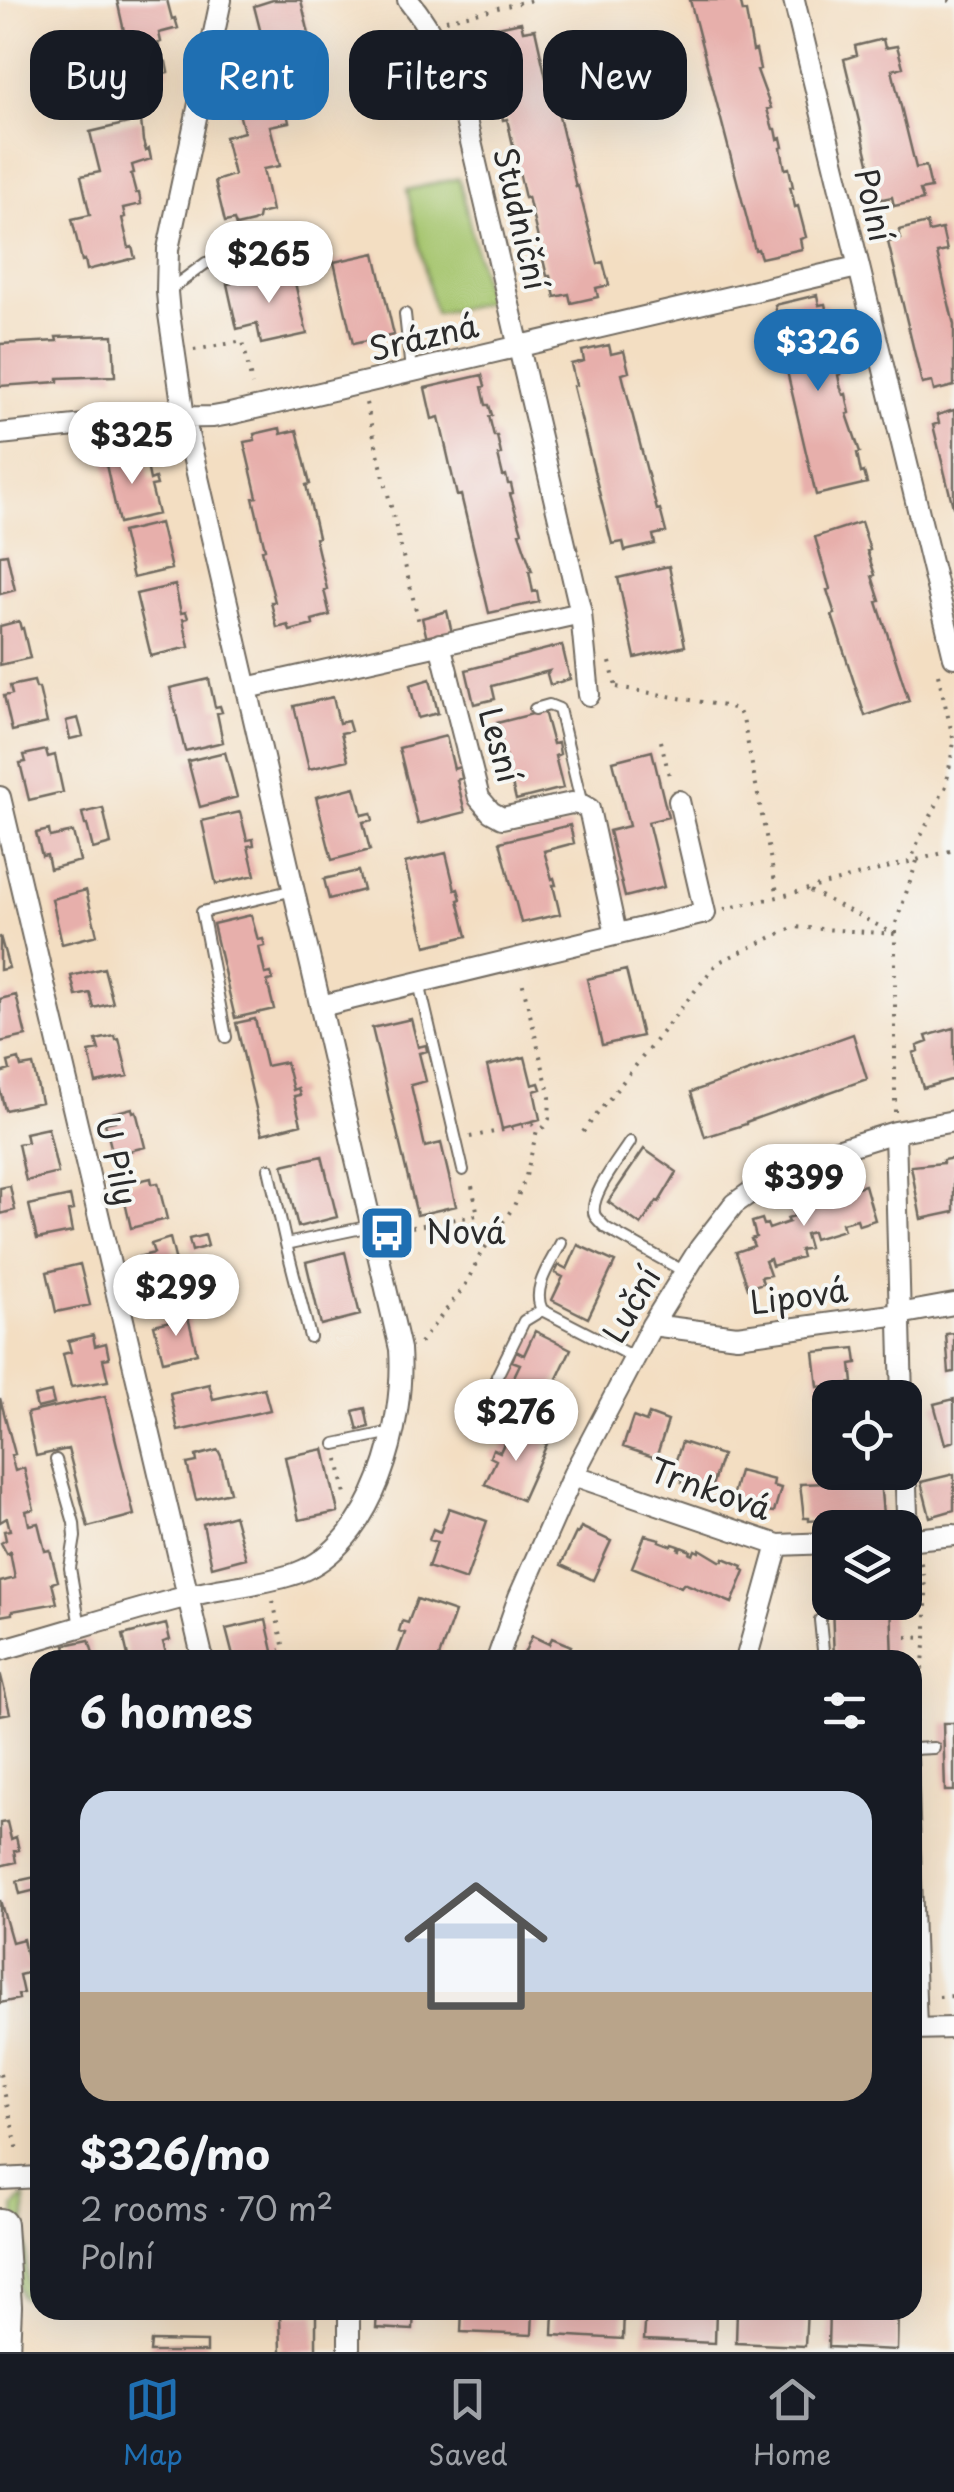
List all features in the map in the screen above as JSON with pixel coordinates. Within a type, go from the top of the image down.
[{"type":"main road","points":[[0,2225],[5,2306],[2,2352]]},
{"type":"street","points":[[0,1650],[187,1596],[296,1573],[319,1562],[355,1526],[381,1474],[394,1434],[401,1388],[400,1349],[380,1232],[321,1006],[184,417],[167,292],[172,229],[222,0]]},
{"type":"street","name":"Studniční","points":[[408,0],[429,30]]},
{"type":"street","name":"Polní","points":[[794,0],[954,657]]},
{"type":"street","name":"Studniční","points":[[466,120],[519,346]]},
{"type":"street","name":"Srázná","points":[[0,434],[230,414],[857,267]]},
{"type":"street","points":[[519,346],[581,613],[589,694]]},
{"type":"street","points":[[247,688],[581,613]]},
{"type":"street","name":"Lesní","points":[[433,646],[479,798],[490,812],[502,818],[582,805]]},
{"type":"street","name":"U Pily","points":[[0,797],[201,1650]]},
{"type":"street","points":[[321,1006],[705,913],[679,800]]},
{"type":"street","points":[[582,805],[589,809],[616,934]]},
{"type":"street","name":"Luční","points":[[500,1650],[519,1597],[573,1475],[634,1358],[685,1272],[734,1204],[761,1184],[824,1154],[896,1132],[954,1122]]},
{"type":"street","points":[[896,1132],[901,1380]]},
{"type":"street","name":"Lipová","points":[[652,1324],[737,1336],[954,1304]]},
{"type":"street","name":"Trnková","points":[[573,1475],[778,1545],[812,1544]]},
{"type":"street","points":[[922,1539],[954,1536]]},
{"type":"street","points":[[749,1650],[778,1545]]},
{"type":"street","points":[[922,2029],[954,2028]]},
{"type":"street","points":[[0,2179],[30,2178]]},
{"type":"street","points":[[349,2320],[349,2352]]},
{"type":"lane","points":[[167,292],[206,263],[262,253]]},
{"type":"lane","points":[[405,314],[411,372]]},
{"type":"lane","points":[[535,709],[549,705],[558,708],[582,805]]},
{"type":"lane","points":[[226,1037],[202,912],[294,890]]},
{"type":"lane","points":[[419,982],[463,1170]]},
{"type":"lane","points":[[630,1142],[595,1198],[596,1218],[606,1228],[685,1272]]},
{"type":"lane","points":[[269,1169],[310,1336]]},
{"type":"lane","points":[[286,1244],[380,1232]]},
{"type":"lane","points":[[562,1243],[537,1295],[538,1304],[542,1310],[634,1358]]},
{"type":"lane","points":[[497,1376],[524,1321],[542,1310]]},
{"type":"lane","points":[[335,1444],[394,1434]]},
{"type":"lane","points":[[56,1460],[74,1523],[70,1568],[80,1628]]},
{"type":"lane","points":[[820,1620],[823,1650]]},
{"type":"lane","points":[[922,1748],[934,1748]]},
{"type":"path","points":[[441,21],[532,0]]},
{"type":"path","points":[[188,352],[243,341],[252,384]]},
{"type":"path","points":[[361,384],[433,646]]},
{"type":"path","points":[[616,687],[738,710],[778,897]]},
{"type":"path","points":[[661,741],[674,796],[679,800]]},
{"type":"path","points":[[918,861],[913,856],[914,848],[946,786],[954,742]]},
{"type":"path","points":[[705,913],[954,850]]},
{"type":"path","points":[[896,1132],[895,926],[918,861]]},
{"type":"path","points":[[808,890],[895,934]]},
{"type":"path","points":[[583,1132],[717,962],[794,926],[895,934]]},
{"type":"path","points":[[516,958],[550,1097],[549,1119],[537,1130]]},
{"type":"path","points":[[456,1140],[532,1124],[537,1130]]},
{"type":"path","points":[[413,1350],[465,1286],[480,1255],[514,1206],[537,1130]]},
{"type":"path","points":[[380,1232],[400,1236],[400,1229],[478,1215],[468,1172],[463,1170]]},
{"type":"path","points":[[447,1212],[449,1220]]},
{"type":"path","points":[[335,1444],[346,1500]]},
{"type":"path","points":[[922,1580],[926,1594],[922,1669]]},
{"type":"path","points":[[272,1596],[284,1649],[280,1650]]},
{"type":"path","points":[[906,1636],[926,1638]]},
{"type":"path","points":[[0,2074],[20,2157]]},
{"type":"green space","points":[[459,178],[488,302],[435,314],[407,190]]},
{"type":"green space","points":[[25,2196],[27,2300],[21,2297],[19,2289],[14,2207]]},
{"type":"building","points":[[117,0],[167,0],[178,28],[163,32],[124,30]]},
{"type":"building","points":[[273,0],[301,0],[308,30],[260,30],[254,6]]},
{"type":"building","points":[[690,0],[740,0],[746,12],[760,69],[757,70],[771,108],[767,109],[773,129],[781,138],[785,169],[789,168],[790,187],[806,237],[800,239],[802,249],[761,258],[755,250]]},
{"type":"building","points":[[521,22],[523,30],[493,30]]},
{"type":"building","points":[[535,29],[543,65],[543,120],[560,120],[598,264],[603,262],[609,285],[596,288],[598,297],[571,303],[569,294],[555,297],[528,197],[525,198],[507,120],[523,120],[523,31]]},
{"type":"building","points":[[883,39],[885,48],[897,46],[903,67],[892,70],[916,168],[926,166],[931,188],[920,190],[923,200],[894,206],[892,197],[878,200],[844,59],[857,55],[855,46]]},
{"type":"building","points":[[141,120],[143,141],[151,159],[132,165],[141,204],[123,208],[129,248],[132,247],[135,258],[87,270],[72,219],[90,215],[81,176],[100,172],[90,132]]},
{"type":"building","points":[[241,120],[289,120],[270,126],[280,166],[263,169],[272,211],[236,226],[234,220],[225,222],[215,181],[234,175],[225,137],[244,132]]},
{"type":"building","points":[[927,223],[929,232],[942,229],[947,251],[937,253],[954,325],[954,386],[934,391],[932,382],[922,384],[888,242],[901,239],[899,230]]},
{"type":"building","points":[[375,253],[394,335],[353,344],[334,262]]},
{"type":"building","points":[[292,270],[307,334],[261,344],[257,324],[237,329],[227,284]]},
{"type":"building","points":[[817,295],[819,305],[825,304],[840,385],[843,395],[846,394],[850,413],[847,414],[867,483],[816,495],[779,337],[771,339],[766,318],[777,315],[775,305]]},
{"type":"building","points":[[113,335],[115,376],[0,386],[0,344]]},
{"type":"building","points":[[609,345],[611,354],[624,351],[629,372],[622,374],[666,532],[653,535],[655,544],[625,551],[623,542],[612,544],[571,364],[584,361],[582,351]]},
{"type":"building","points":[[482,375],[503,476],[511,484],[510,494],[522,532],[519,533],[532,571],[533,592],[537,591],[539,602],[489,613],[439,417],[432,419],[425,388]]},
{"type":"building","points":[[954,410],[953,507],[933,425],[939,423],[937,415]]},
{"type":"building","points":[[280,428],[281,434],[297,430],[310,484],[306,485],[330,615],[290,631],[288,625],[277,628],[253,498],[257,497],[244,442],[255,440],[254,434]]},
{"type":"building","points":[[144,451],[150,480],[155,478],[157,485],[151,486],[158,514],[119,523],[105,460]]},
{"type":"building","points":[[861,522],[875,575],[872,576],[880,601],[877,602],[909,701],[865,716],[832,615],[835,614],[827,590],[830,589],[815,537]]},
{"type":"building","points":[[160,523],[171,569],[133,578],[122,532]]},
{"type":"building","points":[[7,554],[15,590],[0,594],[0,555]]},
{"type":"building","points":[[669,566],[685,646],[635,658],[618,578]]},
{"type":"building","points":[[175,585],[181,613],[186,612],[188,618],[183,619],[189,647],[151,656],[136,594]]},
{"type":"building","points":[[447,611],[452,633],[427,639],[422,618]]},
{"type":"building","points":[[19,621],[30,658],[0,665],[0,626]]},
{"type":"building","points":[[562,645],[570,679],[550,685],[549,671],[492,686],[495,699],[474,704],[466,670]]},
{"type":"building","points":[[209,679],[215,707],[220,706],[222,712],[217,713],[223,742],[185,751],[170,688]]},
{"type":"building","points":[[430,679],[438,713],[418,718],[410,685]]},
{"type":"building","points":[[34,681],[47,723],[12,731],[4,696],[12,694],[10,686]]},
{"type":"building","points":[[333,697],[339,723],[348,721],[351,731],[341,733],[348,760],[309,769],[294,706]]},
{"type":"building","points":[[544,711],[553,744],[558,743],[560,754],[555,756],[563,788],[516,800],[497,723]]},
{"type":"building","points":[[78,718],[83,736],[70,739],[66,721]]},
{"type":"building","points":[[446,736],[454,769],[460,767],[462,778],[457,780],[465,812],[418,824],[399,748]]},
{"type":"building","points":[[46,750],[48,757],[55,755],[63,792],[29,800],[20,763],[26,762],[24,755]]},
{"type":"building","points":[[652,751],[668,817],[648,822],[664,887],[625,897],[609,831],[629,826],[613,761]]},
{"type":"building","points":[[225,752],[237,797],[200,807],[188,761]]},
{"type":"building","points":[[355,787],[362,815],[371,813],[373,820],[363,822],[370,850],[332,860],[316,797]]},
{"type":"building","points":[[103,808],[111,844],[93,849],[82,813]]},
{"type":"building","points":[[240,812],[247,840],[253,839],[254,845],[248,846],[255,875],[216,884],[202,821]]},
{"type":"building","points":[[570,825],[574,843],[544,851],[556,885],[560,914],[521,923],[500,842]]},
{"type":"building","points":[[49,830],[50,837],[73,832],[80,861],[50,869],[36,833]]},
{"type":"building","points":[[446,853],[461,899],[458,900],[467,936],[426,946],[405,863]]},
{"type":"building","points":[[358,871],[363,890],[329,899],[324,879]]},
{"type":"building","points":[[86,890],[97,935],[62,944],[52,899]]},
{"type":"building","points":[[251,915],[258,940],[263,939],[265,946],[259,947],[265,974],[271,973],[273,980],[267,981],[274,1009],[235,1018],[213,924]]},
{"type":"building","points":[[0,936],[9,968],[0,970]]},
{"type":"building","points":[[104,968],[113,1003],[94,1008],[90,993],[76,996],[71,976]]},
{"type":"building","points":[[626,970],[642,1036],[602,1045],[587,979]]},
{"type":"building","points":[[16,995],[26,1036],[0,1042],[0,999]]},
{"type":"building","points":[[255,1019],[266,1066],[286,1062],[293,1090],[298,1088],[300,1095],[294,1096],[301,1124],[262,1134],[236,1023]]},
{"type":"building","points":[[411,1019],[418,1047],[426,1045],[427,1051],[419,1053],[426,1081],[411,1085],[425,1147],[441,1143],[456,1206],[417,1215],[372,1028]]},
{"type":"building","points":[[954,1028],[954,1079],[923,1088],[913,1053],[918,1051],[917,1046],[928,1042],[926,1036]]},
{"type":"building","points":[[853,1034],[867,1079],[705,1137],[691,1092]]},
{"type":"building","points":[[115,1036],[128,1076],[96,1083],[89,1052],[99,1050],[96,1040]]},
{"type":"building","points":[[525,1057],[532,1085],[539,1083],[541,1089],[534,1091],[540,1119],[502,1129],[487,1066]]},
{"type":"building","points":[[19,1059],[21,1067],[33,1065],[41,1102],[5,1110],[0,1073],[10,1070],[8,1062]]},
{"type":"building","points":[[132,1108],[145,1147],[113,1155],[105,1123],[115,1121],[113,1113]]},
{"type":"building","points":[[48,1128],[58,1173],[26,1181],[18,1144],[27,1142],[25,1133]]},
{"type":"building","points":[[644,1149],[677,1172],[641,1225],[608,1202]]},
{"type":"building","points":[[322,1156],[337,1217],[298,1227],[283,1165]]},
{"type":"building","points":[[954,1158],[954,1212],[921,1219],[911,1166]]},
{"type":"building","points":[[151,1178],[152,1184],[158,1183],[167,1219],[131,1228],[121,1185]]},
{"type":"building","points":[[846,1179],[854,1188],[865,1185],[875,1220],[859,1225],[857,1219],[842,1223],[844,1230],[814,1239],[812,1232],[805,1234],[809,1248],[800,1250],[802,1257],[772,1266],[770,1259],[765,1261],[770,1275],[761,1277],[763,1283],[748,1288],[736,1252],[754,1246],[752,1222],[762,1219],[769,1229],[789,1222],[787,1218],[798,1209],[794,1196],[801,1194],[810,1203],[830,1196],[833,1184]]},
{"type":"building","points":[[10,1186],[15,1210],[0,1214],[0,1188]]},
{"type":"building","points":[[70,1196],[72,1232],[37,1239],[29,1205]]},
{"type":"building","points":[[205,1235],[208,1246],[192,1251],[189,1239]]},
{"type":"building","points":[[170,1238],[181,1282],[146,1291],[138,1257],[154,1253],[151,1244]]},
{"type":"building","points":[[578,1245],[615,1262],[588,1318],[552,1300],[563,1277],[555,1273],[559,1265],[567,1269]]},
{"type":"building","points":[[345,1252],[360,1315],[321,1325],[306,1262]]},
{"type":"building","points":[[80,1264],[90,1305],[56,1312],[47,1272]]},
{"type":"building","points":[[188,1317],[197,1353],[163,1361],[154,1325]]},
{"type":"building","points":[[535,1331],[571,1349],[545,1404],[509,1387],[520,1364],[512,1361],[516,1351],[524,1355]]},
{"type":"building","points":[[954,1333],[954,1372],[949,1373],[946,1334]]},
{"type":"building","points":[[93,1335],[95,1346],[106,1343],[109,1358],[103,1359],[108,1381],[71,1387],[63,1354],[71,1352],[68,1341]]},
{"type":"building","points":[[855,1348],[857,1363],[851,1364],[853,1380],[817,1380],[814,1352]]},
{"type":"building","points":[[209,1384],[213,1399],[264,1388],[270,1410],[178,1431],[170,1393]]},
{"type":"building","points":[[51,1392],[54,1404],[37,1408],[34,1396]]},
{"type":"building","points":[[105,1396],[134,1515],[88,1527],[68,1449],[36,1456],[27,1413]]},
{"type":"building","points":[[0,1398],[15,1454],[11,1455],[15,1471],[24,1468],[34,1509],[26,1511],[29,1525],[38,1523],[58,1581],[52,1583],[57,1603],[0,1616],[0,1582],[15,1578],[10,1552],[7,1554],[1,1543],[6,1540],[4,1531],[10,1530],[7,1518],[0,1522]]},
{"type":"building","points":[[954,1399],[954,1441],[945,1444],[934,1404]]},
{"type":"building","points":[[365,1408],[369,1427],[358,1430],[353,1411]]},
{"type":"building","points":[[649,1414],[668,1421],[656,1458],[623,1447],[633,1417],[646,1422]]},
{"type":"building","points":[[511,1428],[547,1444],[522,1500],[485,1484],[496,1460],[490,1457],[493,1449],[500,1452]]},
{"type":"building","points":[[682,1442],[722,1455],[711,1489],[671,1475]]},
{"type":"building","points":[[324,1449],[338,1512],[299,1520],[285,1457]]},
{"type":"building","points":[[218,1450],[230,1492],[196,1500],[187,1464],[197,1462],[196,1456]]},
{"type":"building","points":[[739,1471],[774,1480],[773,1486],[781,1488],[774,1512],[766,1514],[730,1505]]},
{"type":"building","points":[[954,1474],[954,1510],[930,1517],[922,1482]]},
{"type":"building","points":[[800,1484],[812,1484],[812,1490],[881,1490],[883,1510],[812,1510],[809,1521],[804,1518]]},
{"type":"building","points":[[449,1508],[487,1521],[466,1580],[428,1567],[437,1542],[429,1540],[433,1529],[440,1532]]},
{"type":"building","points":[[234,1515],[246,1558],[212,1567],[203,1524]]},
{"type":"building","points":[[581,1527],[611,1541],[593,1580],[561,1565]]},
{"type":"building","points":[[645,1535],[693,1555],[700,1549],[720,1561],[724,1558],[743,1566],[745,1571],[732,1603],[632,1567]]},
{"type":"building","points":[[417,1599],[455,1612],[442,1650],[399,1650],[405,1633],[399,1631],[402,1621],[408,1623]]},
{"type":"building","points":[[266,1620],[273,1650],[231,1650],[226,1629]]},
{"type":"building","points":[[833,1620],[892,1620],[893,1650],[834,1650]]},
{"type":"building","points":[[166,1624],[170,1640],[163,1642],[165,1650],[127,1650],[123,1635]]},
{"type":"building","points":[[532,1636],[549,1644],[552,1638],[571,1646],[569,1650],[526,1650]]},
{"type":"building","points":[[89,1640],[92,1650],[66,1650],[65,1645]]},
{"type":"building","points":[[0,1677],[10,1713],[0,1715]]},
{"type":"building","points":[[943,1723],[954,1723],[954,1791],[945,1791]]},
{"type":"building","points":[[7,1822],[11,1839],[16,1837],[19,1850],[14,1851],[16,1862],[0,1866],[0,1823]]},
{"type":"building","points":[[30,1878],[30,1892],[20,1894],[17,1881]]},
{"type":"building","points":[[0,1900],[12,1942],[23,1939],[30,1972],[19,1975],[23,1993],[18,1994],[19,1999],[0,2003]]},
{"type":"building","points":[[280,2320],[316,2320],[316,2352],[281,2352]]},
{"type":"building","points":[[376,2320],[414,2320],[413,2330],[376,2328]]},
{"type":"building","points":[[462,2320],[533,2320],[532,2335],[461,2332]]},
{"type":"building","points":[[554,2320],[624,2320],[623,2339],[553,2335]]},
{"type":"building","points":[[645,2320],[716,2320],[715,2343],[644,2340]]},
{"type":"building","points":[[737,2320],[806,2320],[805,2346],[736,2343]]},
{"type":"building","points":[[829,2320],[898,2320],[897,2350],[828,2347]]},
{"type":"building","points":[[151,2341],[207,2342],[207,2352],[150,2352]]},
{"type":"place","name":"Nová","points":[[387,1233]]}]
